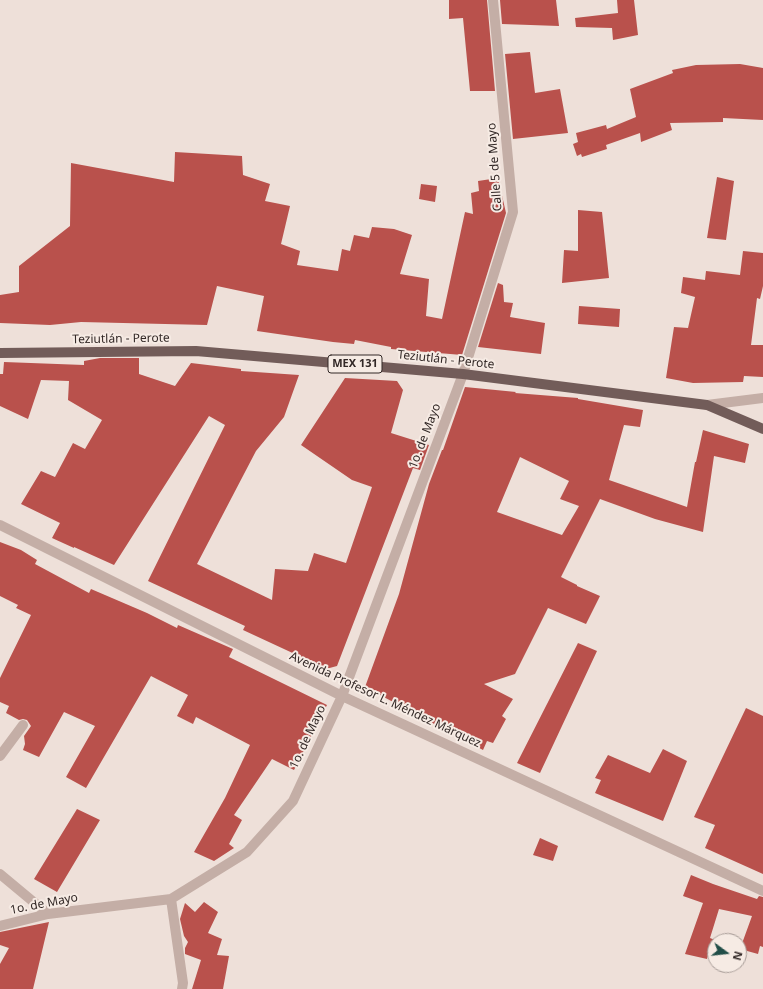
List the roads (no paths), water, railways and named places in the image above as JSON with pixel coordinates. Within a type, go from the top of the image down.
[{"type":"main road","name":"Teziutlán - Perote","points":[[0,353],[196,351],[463,374],[707,406],[763,429]]},
{"type":"street","name":"Calle 5 de Mayo","points":[[463,374],[513,212],[493,0]]},
{"type":"street","name":"1o. de Mayo","points":[[0,926],[48,914],[171,899],[247,852],[293,800],[342,696],[463,374]]},
{"type":"street","points":[[707,406],[763,398]]},
{"type":"street","name":"Avenida Profesor L. Méndez Márquez","points":[[0,525],[342,696],[763,891]]},
{"type":"street","points":[[0,756],[23,725]]},
{"type":"street","points":[[0,874],[48,914]]},
{"type":"street","points":[[171,899],[183,983],[182,989]]}]
